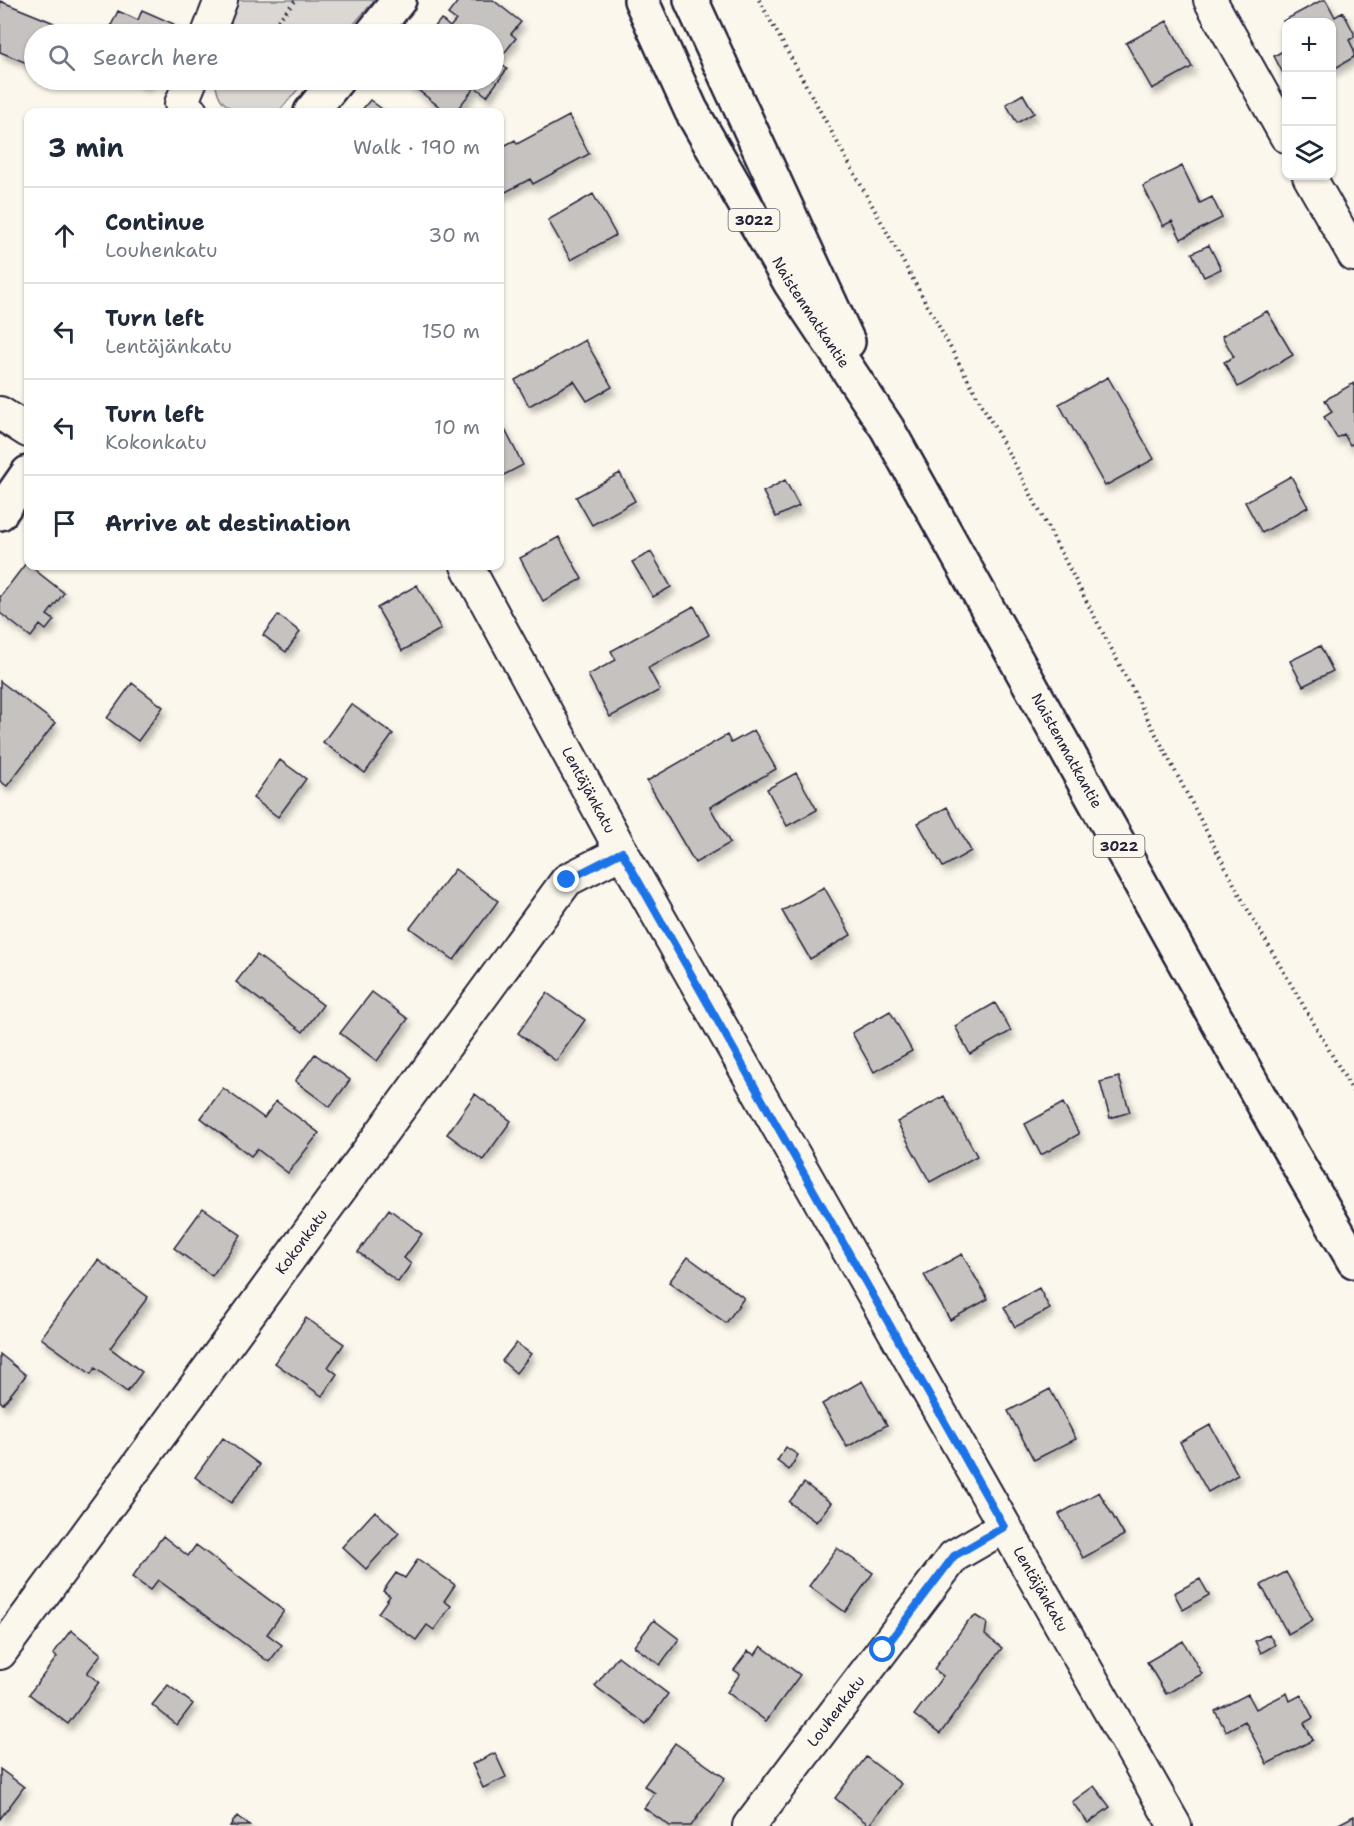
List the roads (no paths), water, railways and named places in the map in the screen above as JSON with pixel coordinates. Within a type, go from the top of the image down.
[{"type":"main road","points":[[380,24],[399,0]]},
{"type":"main road","name":"Naistenmatkantie","points":[[641,0],[691,110],[790,284],[887,428]]},
{"type":"main road","name":"Naistenmatkantie","points":[[691,0],[887,428],[1267,1111],[1354,1261]]},
{"type":"main road","points":[[314,108],[329,90]]},
{"type":"main road","points":[[0,513],[24,479]]},
{"type":"street","points":[[212,24],[221,0]]},
{"type":"street","points":[[1210,0],[1282,127]]},
{"type":"street","points":[[186,108],[181,104],[187,90]]},
{"type":"street","points":[[1311,180],[1354,255]]},
{"type":"street","points":[[0,413],[24,428]]},
{"type":"street","name":"Lentäjänkatu","points":[[469,570],[622,852],[1175,1826]]},
{"type":"street","name":"Kokonkatu","points":[[0,1653],[567,880],[622,852]]},
{"type":"street","name":"Louhenkatu","points":[[749,1826],[954,1556],[1004,1527]]}]
